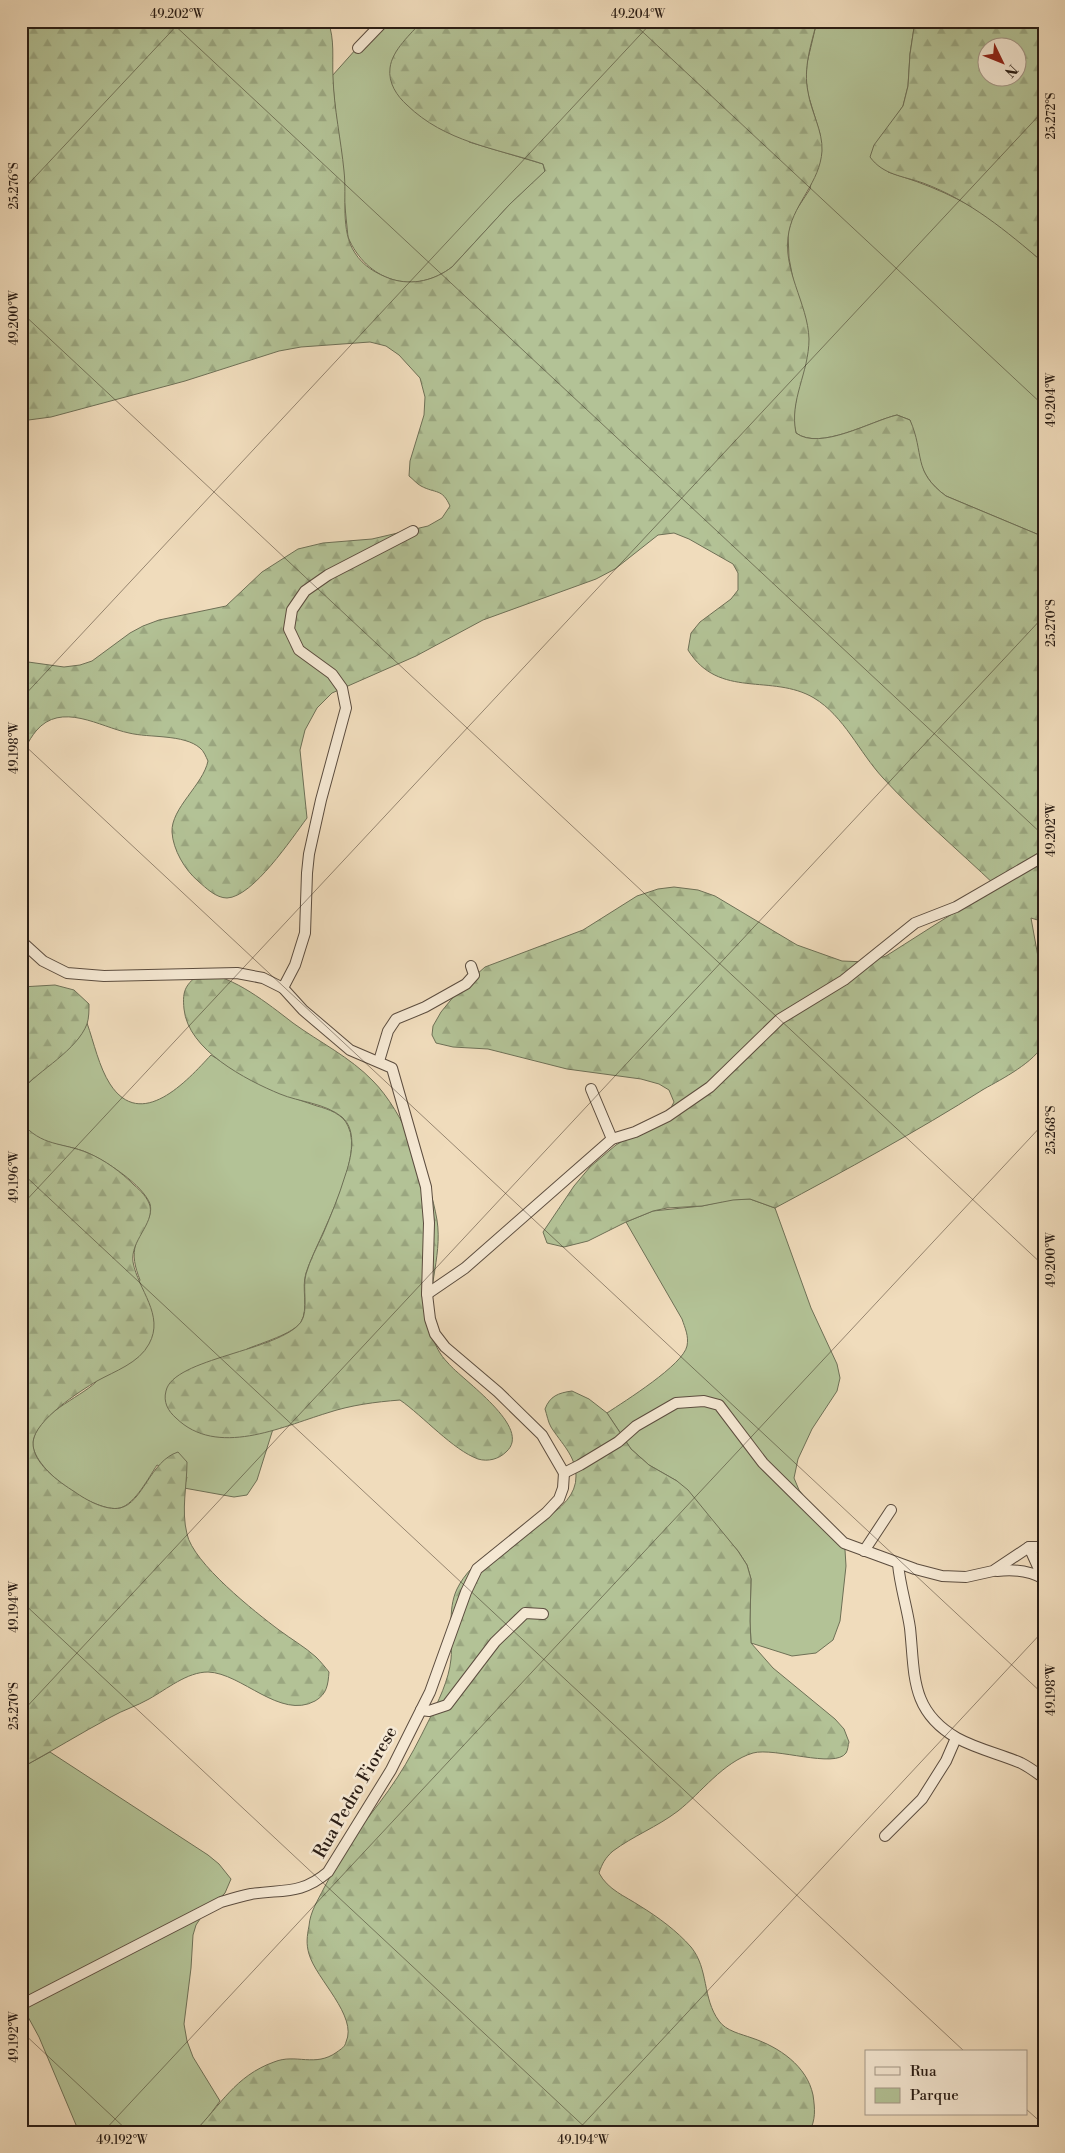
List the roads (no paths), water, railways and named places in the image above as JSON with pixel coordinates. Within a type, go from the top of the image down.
[{"type":"street","points":[[358,48],[384,21]]},
{"type":"street","points":[[283,988],[295,965],[305,933],[306,873],[309,854],[321,800],[346,708],[342,688],[332,674],[299,650],[289,629],[292,610],[305,591],[328,575],[413,531]]},
{"type":"street","points":[[427,1294],[465,1268],[612,1139],[635,1132],[668,1116],[710,1087],[780,1019],[844,980],[915,923],[956,907],[1044,856]]},
{"type":"street","points":[[21,941],[43,961],[67,973],[104,976],[237,973],[263,978],[283,988],[329,1034],[350,1050],[380,1061],[392,1068],[426,1187],[429,1223],[427,1294],[430,1319],[435,1334],[445,1347],[498,1392],[542,1436],[564,1473],[580,1466],[618,1442],[636,1426],[676,1402],[704,1401],[720,1405],[763,1463],[844,1543],[898,1564],[942,1576],[966,1577],[1010,1569],[1025,1571],[1043,1578]]},
{"type":"street","points":[[380,1061],[391,1024],[396,1019],[425,1007],[466,984],[474,975],[472,966]]},
{"type":"street","points":[[591,1089],[612,1139]]},
{"type":"street","name":"Rua Pedro Fiorese","points":[[21,2005],[221,1902],[250,1894],[301,1889],[315,1883],[328,1872],[391,1770],[430,1692],[466,1592],[477,1569],[546,1513],[558,1499],[563,1488],[564,1473]]},
{"type":"street","points":[[864,1551],[891,1510]]},
{"type":"street","points":[[1029,1547],[1043,1578]]},
{"type":"street","points":[[994,1571],[1029,1547],[1044,1547]]},
{"type":"street","points":[[898,1564],[910,1626],[916,1691],[925,1710],[956,1738],[1022,1763],[1044,1778]]},
{"type":"street","points":[[421,1710],[429,1711],[447,1705],[494,1642],[525,1613],[543,1614]]},
{"type":"street","points":[[885,1836],[922,1799],[946,1760],[956,1738]]}]
